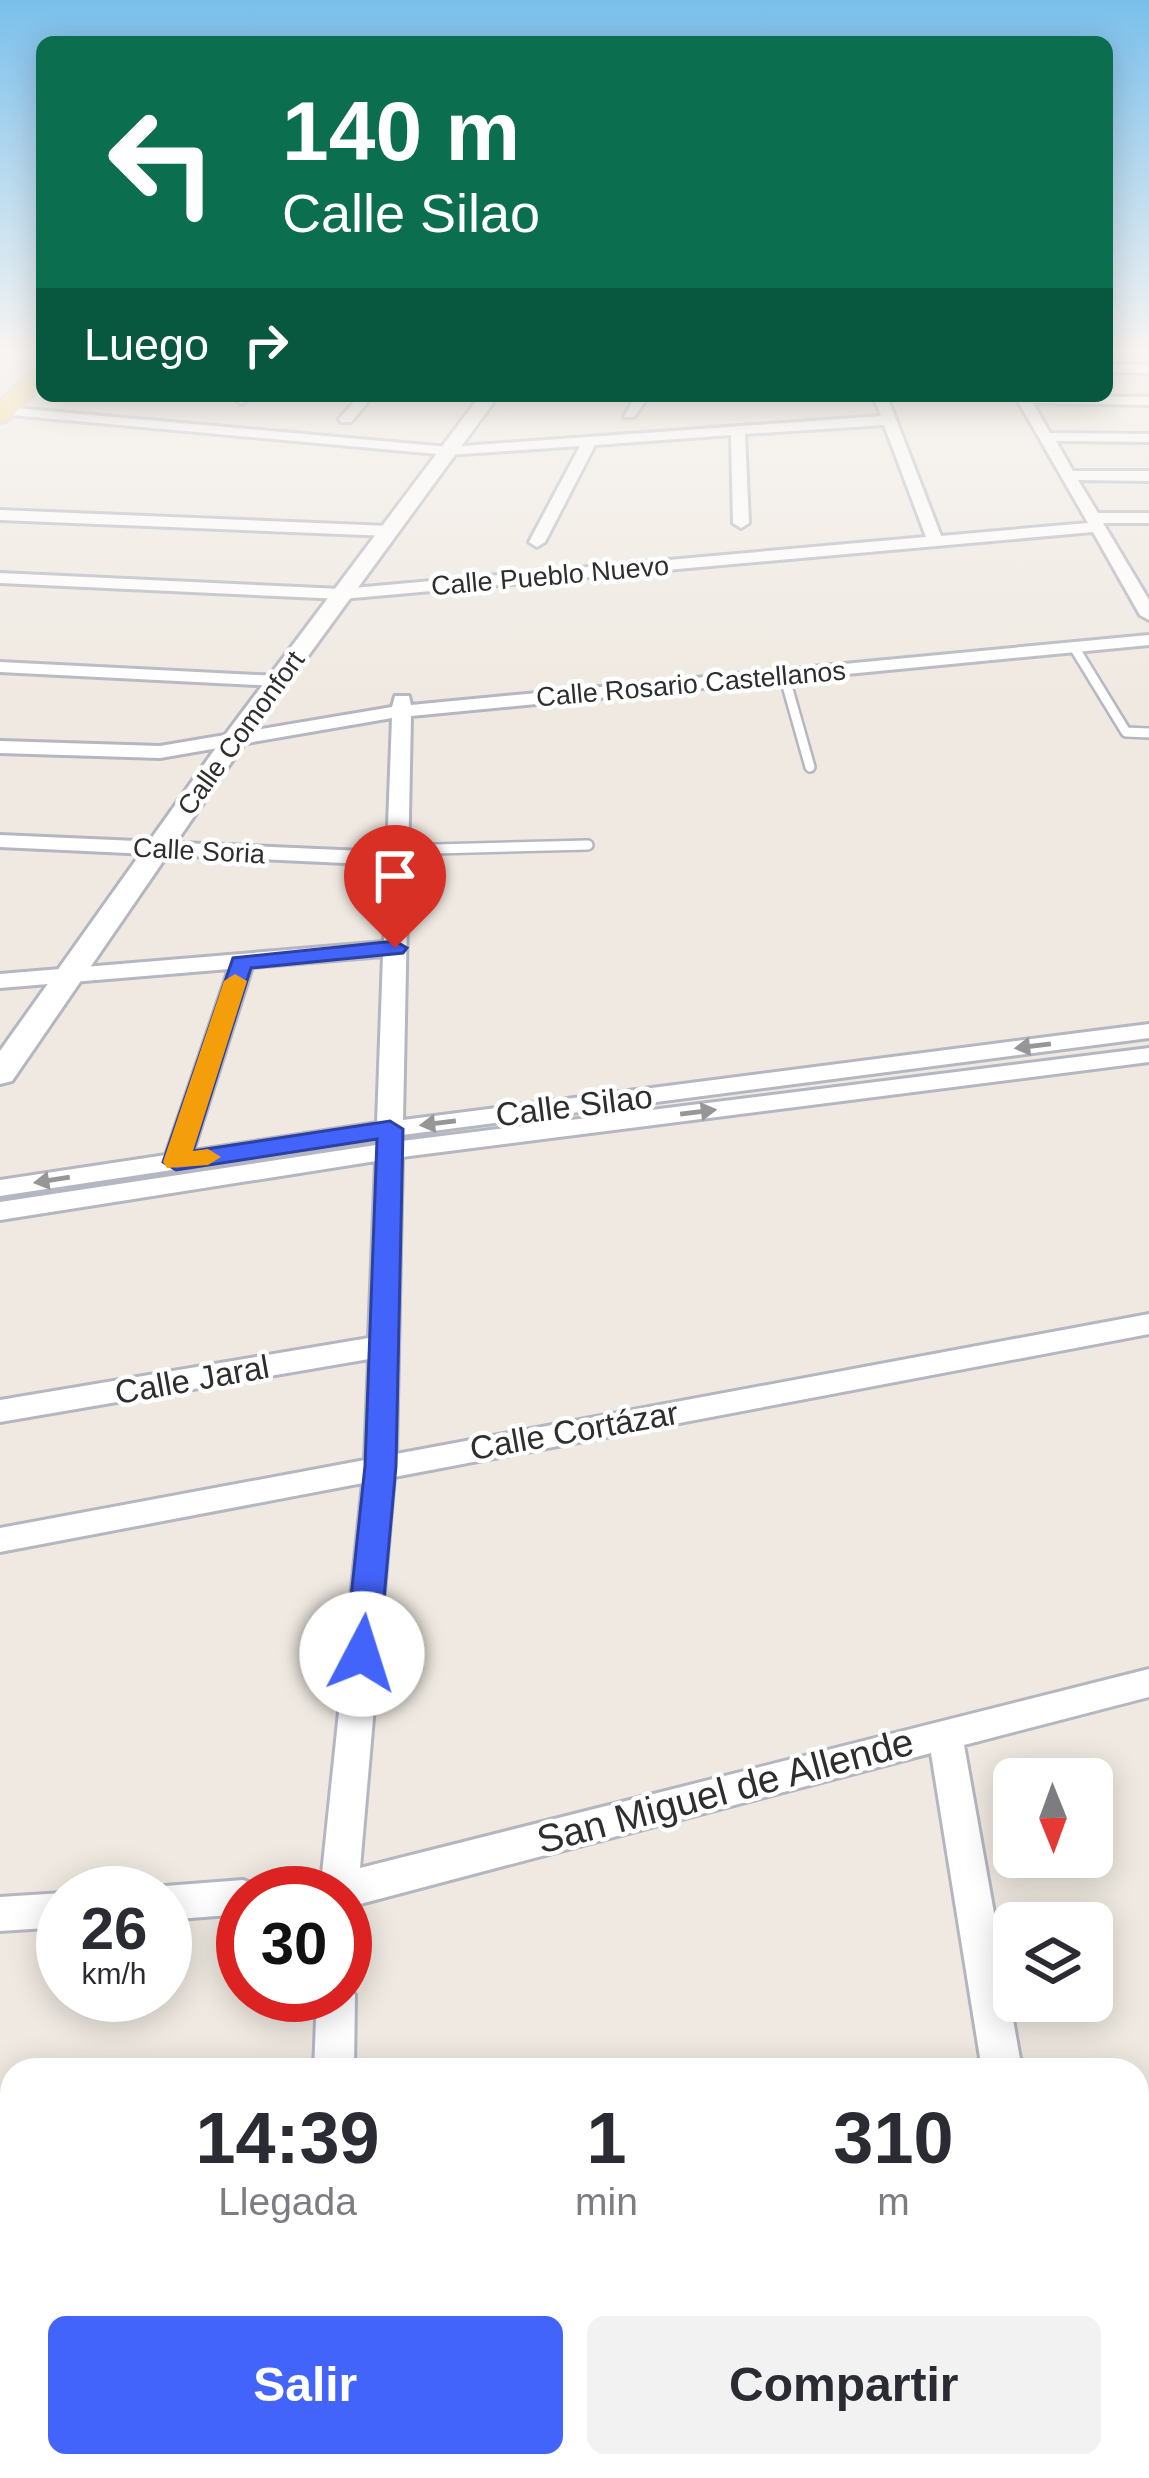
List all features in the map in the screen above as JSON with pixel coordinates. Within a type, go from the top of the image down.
[{"type":"street","name":"Calle Comonfort","points":[[0,1074],[234,740],[434,470]]},
{"type":"street","points":[[537,542],[575,470]]},
{"type":"street","points":[[739,470],[741,523]]},
{"type":"street","points":[[909,470],[936,543]]},
{"type":"street","points":[[1065,470],[1149,615]]},
{"type":"street","points":[[1068,475],[1149,476]]},
{"type":"street","points":[[0,515],[389,531]]},
{"type":"street","name":"Calle Pueblo Nuevo","points":[[0,578],[342,594],[936,543],[1149,518]]},
{"type":"street","points":[[1120,565],[1149,565]]},
{"type":"street","name":"Calle Rosario Castellanos","points":[[254,713],[402,706],[1145,641]]},
{"type":"street","name":"Calle Rosario Castellanos","points":[[0,747],[147,753],[402,706],[1145,641]]},
{"type":"street","points":[[0,667],[278,681]]},
{"type":"street","points":[[342,1866],[380,1466],[402,706]]},
{"type":"street","name":"Calle Soria","points":[[0,841],[398,855]]},
{"type":"street","points":[[0,981],[395,948]]},
{"type":"street","points":[[176,1162],[242,962]]},
{"type":"street","name":"Calle Silao","points":[[0,1211],[390,1140],[1149,1031]]},
{"type":"street","name":"Calle Silao","points":[[0,1188],[176,1162],[1149,1055]]},
{"type":"street","name":"Calle Cortázar","points":[[0,1540],[1149,1324]]},
{"type":"street","name":"Calle Jaral","points":[[0,1411],[384,1346]]},
{"type":"street","name":"San Miguel de Allende","points":[[372,1883],[1149,1683]]},
{"type":"street","points":[[945,1732],[1000,2058]]},
{"type":"street","points":[[0,1914],[36,1912]]},
{"type":"street","points":[[334,2058],[335,2022]]},
{"type":"lane","points":[[1074,647],[1126,732],[1149,733]]},
{"type":"lane","points":[[784,675],[810,767]]},
{"type":"lane","points":[[398,855],[588,845]]},
{"type":"slow traffic","points":[[208,1157],[176,1162],[235,981]]},
{"type":"route","points":[[362,1654],[380,1466],[390,1129],[176,1162],[242,962],[395,948]]}]
